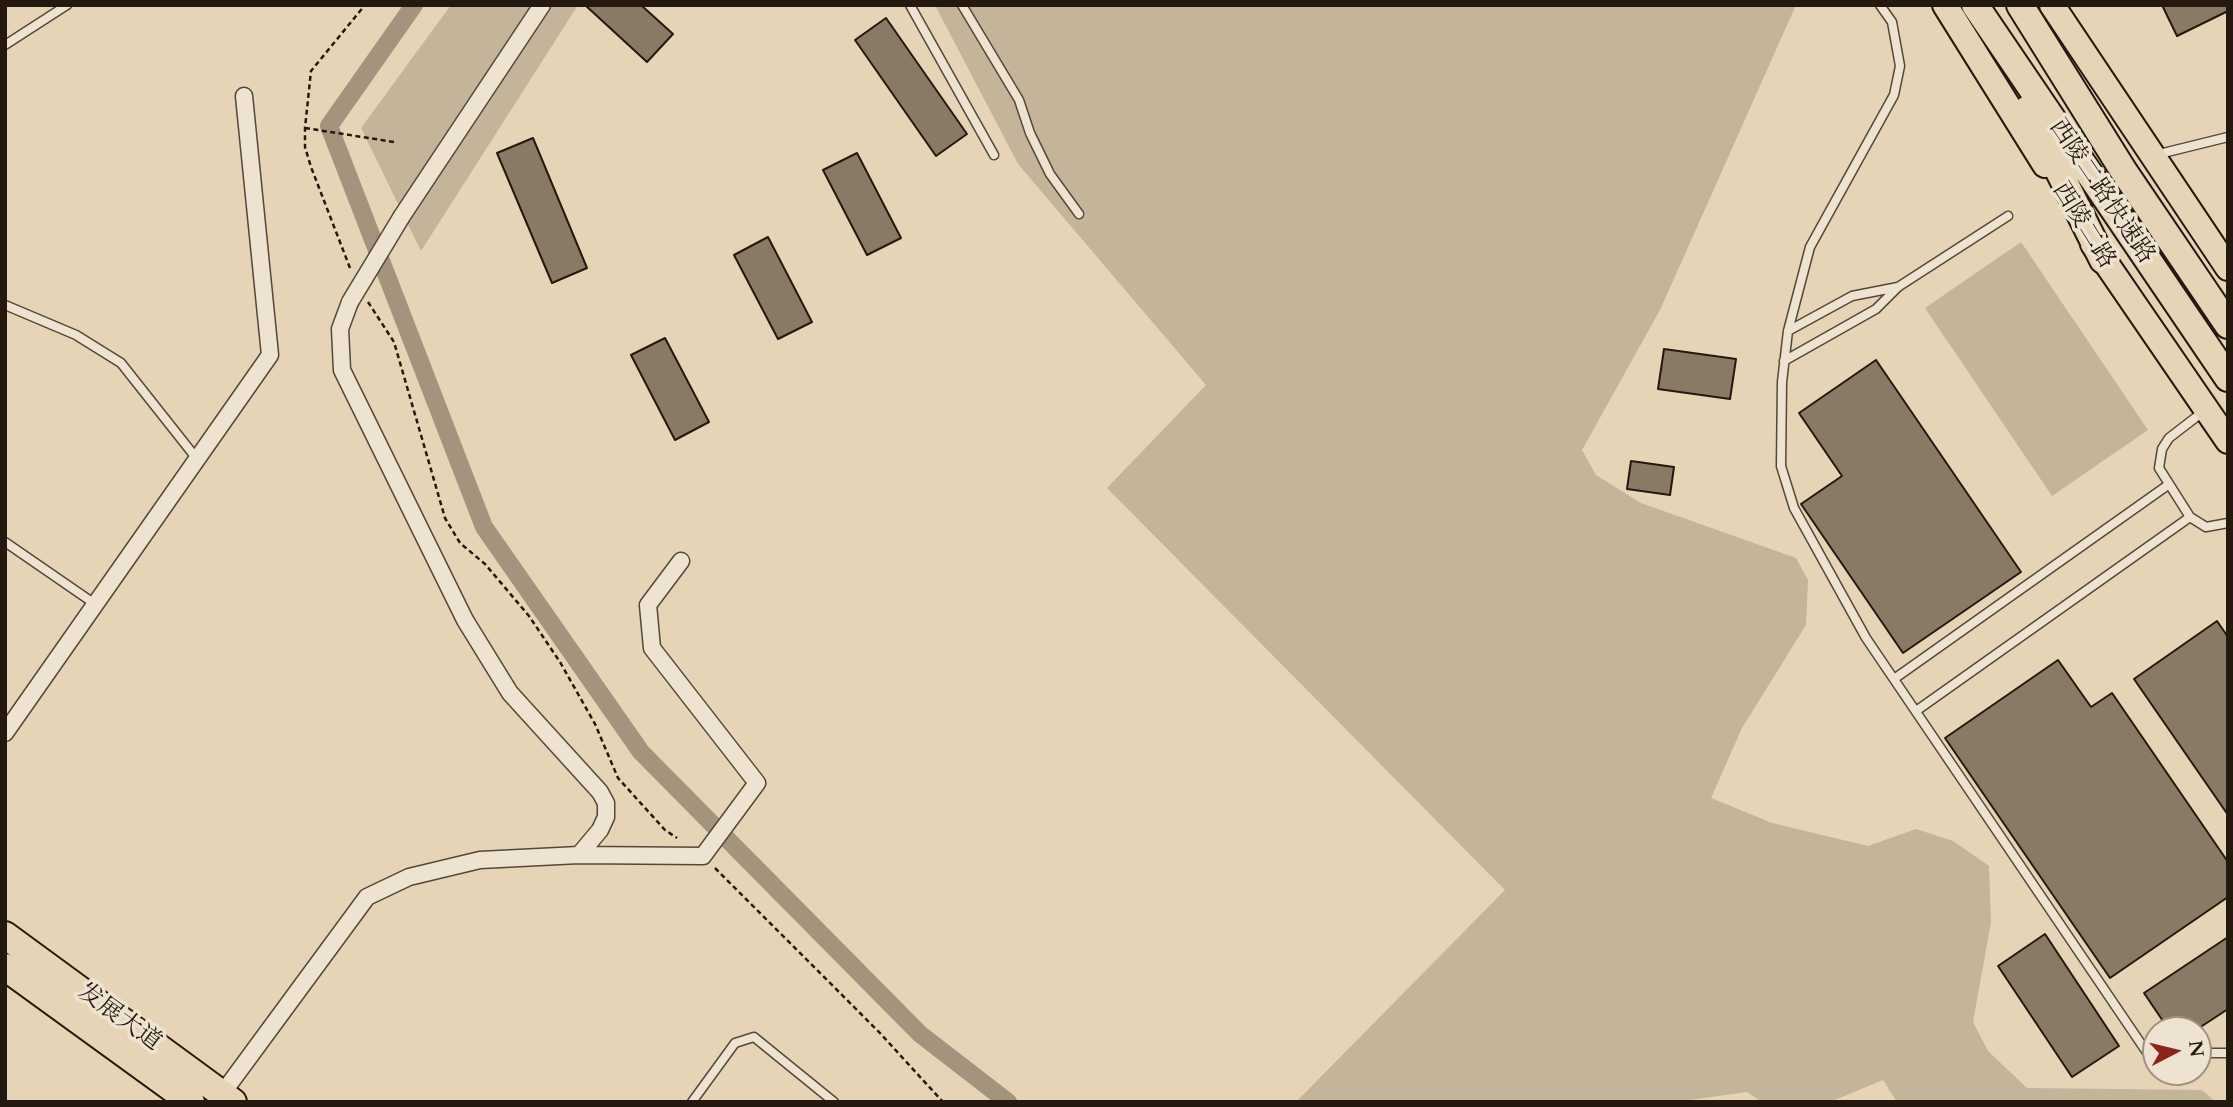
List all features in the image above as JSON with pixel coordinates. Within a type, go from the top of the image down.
[{"type":"highway","name":"西陵二路快速路","points":[[2020,5],[2123,170],[2228,325]]},
{"type":"highway","points":[[1979,13],[2103,260]]},
{"type":"highway","name":"西陵二路快速路","points":[[1979,13],[2228,378]]},
{"type":"highway","points":[[2201,287],[2228,314]]},
{"type":"highway","name":"发展大道","points":[[5,935],[228,1098]]},
{"type":"highway","name":"发展大道","points":[[5,967],[191,1102]]},
{"type":"main road","name":"西陵二路","points":[[1945,5],[2103,260],[2228,441]]},
{"type":"main road","points":[[2052,5],[2228,268]]},
{"type":"street","points":[[542,5],[402,216],[358,301],[340,329],[342,370],[464,620],[510,693],[600,792],[606,803],[606,817],[600,830],[579,855]]},
{"type":"street","points":[[5,733],[270,355],[244,96]]},
{"type":"street","points":[[228,1098],[367,897],[409,877],[480,860],[579,855],[703,856],[757,783],[652,648],[648,605],[681,561]]},
{"type":"lane","points":[[5,45],[67,5]]},
{"type":"lane","points":[[910,5],[994,155]]},
{"type":"lane","points":[[962,5],[1019,100],[1030,134],[1051,174],[1079,214]]},
{"type":"lane","points":[[1881,5],[1892,22],[1900,66],[1894,95],[1810,247],[1788,331],[1784,361],[1781,466],[1794,508],[1827,571],[1894,679],[2142,1045]]},
{"type":"lane","points":[[2152,156],[2228,137]]},
{"type":"lane","points":[[1784,361],[1876,309],[1898,287],[2008,216]]},
{"type":"lane","points":[[1788,331],[1831,305],[1852,296],[1898,287]]},
{"type":"lane","points":[[5,305],[76,335],[121,363],[197,459]]},
{"type":"lane","points":[[2206,409],[2169,438],[2162,449],[2159,468],[2189,517],[2206,527],[2228,523]]},
{"type":"lane","points":[[1894,679],[2168,485]]},
{"type":"lane","points":[[1916,711],[2189,517]]},
{"type":"lane","points":[[5,542],[95,604]]},
{"type":"lane","points":[[692,1102],[735,1042],[754,1037],[834,1102]]},
{"type":"path","points":[[355,278],[311,167],[305,147],[304,128],[311,71],[365,5]]},
{"type":"path","points":[[304,128],[394,142]]},
{"type":"path","points":[[358,301],[394,342],[445,519],[460,543],[485,564],[529,616],[560,662],[595,724],[618,778],[665,830],[703,856],[879,1032],[943,1102]]},
{"type":"shaded area","points":[[451,5],[578,5],[421,251],[361,128]]},
{"type":"shaded area","points":[[935,5],[1796,5],[1660,310],[1582,450],[1596,475],[1641,503],[1796,558],[1808,580],[1806,625],[1742,728],[1711,798],[1772,823],[1868,846],[1916,829],[1953,841],[1989,866],[1991,922],[1973,1022],[1988,1051],[2027,1088],[2202,1090],[2216,1102],[1897,1102],[1883,1080],[1830,1102],[1762,1102],[1747,1092],[1675,1102],[1296,1102],[1505,890],[1107,488],[1206,385],[1018,164]]},
{"type":"shaded area","points":[[2021,242],[2148,430],[2052,496],[1925,308]]},
{"type":"building","points":[[585,5],[641,5],[673,34],[647,62]]},
{"type":"building","points":[[2162,5],[2228,5],[2228,11],[2177,36]]},
{"type":"building","points":[[886,18],[967,134],[936,156],[855,40]]},
{"type":"building","points":[[533,138],[587,268],[552,283],[497,153]]},
{"type":"building","points":[[857,153],[901,238],[867,255],[823,170]]},
{"type":"building","points":[[768,237],[812,322],[778,339],[734,255]]},
{"type":"building","points":[[665,338],[709,422],[675,440],[631,355]]},
{"type":"building","points":[[1664,349],[1736,359],[1730,399],[1658,389]]},
{"type":"building","points":[[1876,360],[2021,572],[1903,653],[1801,504],[1842,476],[1799,413]]},
{"type":"building","points":[[1631,461],[1674,467],[1670,495],[1627,489]]},
{"type":"building","points":[[2217,621],[2228,637],[2228,815],[2134,679]]},
{"type":"building","points":[[2058,660],[2091,707],[2112,693],[2228,862],[2228,897],[2110,978],[1945,738]]},
{"type":"building","points":[[2045,934],[2119,1046],[2072,1077],[1998,966]]},
{"type":"building","points":[[2228,937],[2228,1009],[2212,1020],[2212,1016],[2160,1016],[2144,993]]},
{"type":"waterway","points":[[414,5],[329,126],[484,527],[641,752],[920,1034],[1008,1102]]}]
